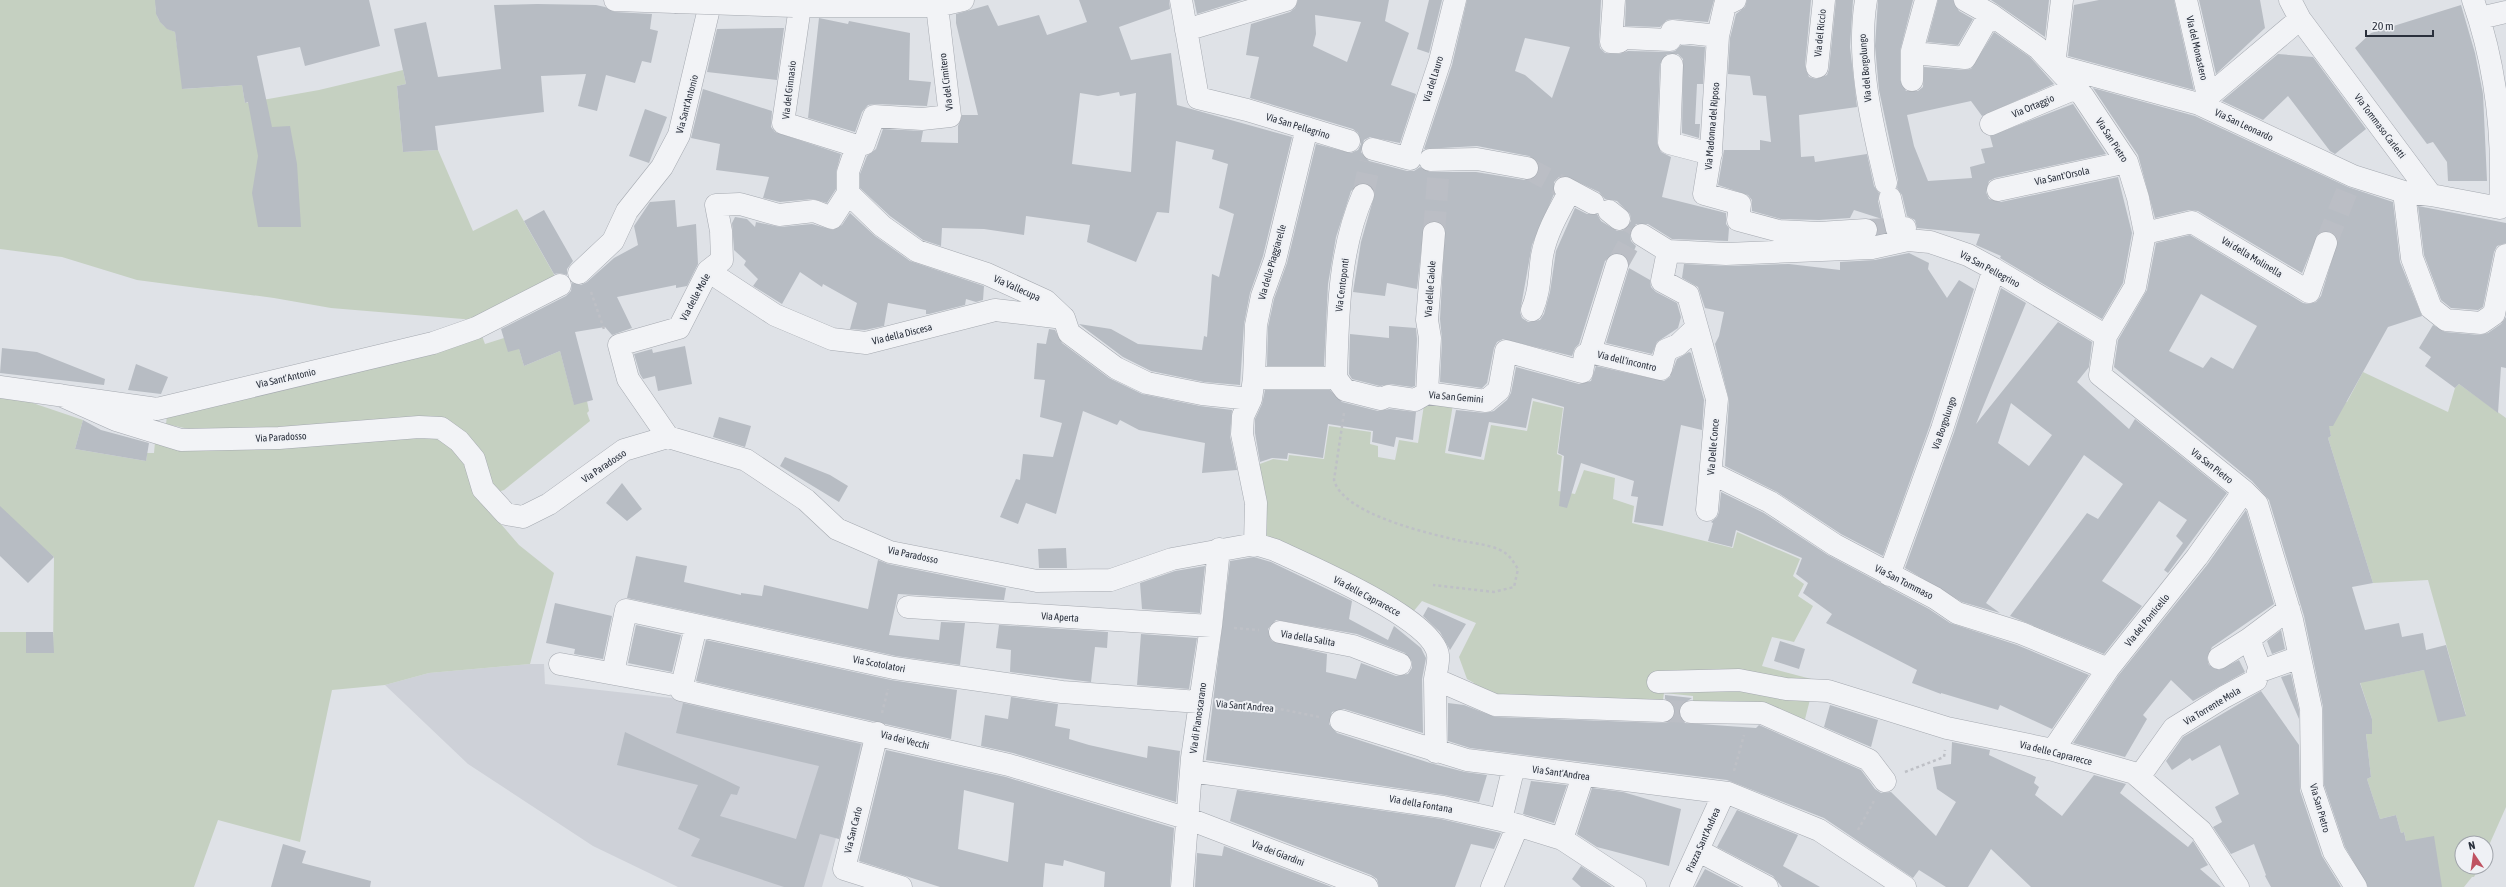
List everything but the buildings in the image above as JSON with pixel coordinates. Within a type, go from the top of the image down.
[{"type":"street","points":[[615,0],[937,6],[963,0]]},
{"type":"street","name":"Via Sant'Antonio","points":[[581,272],[613,241],[627,211],[662,167],[679,135],[711,0]]},
{"type":"street","points":[[1181,0],[1186,30],[1286,0]]},
{"type":"street","name":"Via del Lauro","points":[[1425,160],[1440,61],[1456,0]]},
{"type":"street","points":[[1614,0],[1611,42],[1619,42],[1624,38],[1671,49]]},
{"type":"street","name":"Via Madonna del Riposo","points":[[1735,0],[1725,5],[1718,36],[1711,154],[1704,194],[1740,204],[1738,220],[1779,231],[1819,233],[1866,230]]},
{"type":"street","name":"Via del Riccio","points":[[1817,67],[1824,0]]},
{"type":"street","name":"Via del Borgolungo","points":[[1866,0],[1862,25],[1867,101],[1897,228]]},
{"type":"street","points":[[1912,80],[1912,51],[1926,0]]},
{"type":"street","name":"Via San Pietro","points":[[1965,0],[1990,14],[2038,48],[2076,88],[2127,162],[2138,198],[2145,233],[2134,287],[2122,313],[2106,336],[2100,375],[2244,491],[2257,504],[2289,610],[2312,710],[2312,787],[2334,852],[2356,887]]},
{"type":"street","points":[[2054,65],[2064,0]]},
{"type":"street","name":"Via del Monastero","points":[[2186,0],[2203,100]]},
{"type":"street","name":"Via del Ginnasio","points":[[799,4],[783,123],[857,146]]},
{"type":"street","name":"Via del Cimitero","points":[[857,146],[864,144],[874,116],[922,119],[950,116],[937,6]]},
{"type":"street","points":[[2203,100],[2295,9]]},
{"type":"street","name":"Via Tommaso Carletti","points":[[2295,9],[2431,195]]},
{"type":"street","points":[[2431,195],[2503,211],[2504,186],[2496,87],[2476,9],[2506,12]]},
{"type":"street","points":[[1924,54],[1965,58],[1990,14]]},
{"type":"street","name":"Via San Pellegrino","points":[[1186,30],[1198,98],[1247,110],[1349,141]]},
{"type":"street","points":[[1711,154],[1669,143],[1672,31],[1718,36]]},
{"type":"street","name":"Via San Leonardo","points":[[2054,65],[2203,100],[2353,176],[2404,192],[2431,195]]},
{"type":"street","name":"Via Ortaggio","points":[[1991,124],[2076,88]]},
{"type":"street","name":"Via delle Piaggiarelle","points":[[1252,388],[1256,325],[1307,128]]},
{"type":"street","points":[[848,193],[848,172],[857,146]]},
{"type":"street","points":[[1372,153],[1425,160],[1476,159],[1527,168]]},
{"type":"street","name":"Via Sant'Orsola","points":[[1998,190],[2127,162]]},
{"type":"street","points":[[1532,310],[1539,292],[1542,255],[1553,224],[1568,190],[1607,211]]},
{"type":"street","points":[[2404,192],[2412,258],[2431,308],[2446,320],[2481,323],[2494,314],[2506,255]]},
{"type":"street","name":"Via Vallecupa","points":[[848,193],[882,226],[917,251],[987,274],[1046,301],[1064,318],[1069,333],[1116,368],[1147,383],[1202,394],[1252,388]]},
{"type":"street","name":"Via delle Mole","points":[[619,345],[679,328],[708,271],[722,260],[722,231],[716,205],[740,204],[778,215],[814,211],[832,218],[848,193]]},
{"type":"street","name":"Via Centoponti","points":[[1342,384],[1339,304],[1351,222],[1363,195]]},
{"type":"street","name":"Vai della Molinella","points":[[2145,233],[2192,222],[2309,292],[2326,243]]},
{"type":"street","name":"Via delle Caiole","points":[[1426,392],[1430,338],[1427,320],[1434,233]]},
{"type":"street","name":"Via San Pellegrino","points":[[1642,235],[1668,251],[1726,254],[1767,247],[1872,248],[1908,240],[1930,242],[1968,255],[2106,336]]},
{"type":"street","name":"Via Delle Conce","points":[[1668,251],[1662,281],[1688,295],[1717,399],[1707,510]]},
{"type":"street","points":[[1590,352],[1617,265]]},
{"type":"street","name":"Via della Discesa","points":[[708,271],[775,315],[832,339],[866,343],[996,310],[1064,318]]},
{"type":"street","name":"Via Borgolungo","points":[[1889,575],[2001,273]]},
{"type":"street","name":"Via Sant'Antonio","points":[[0,387],[157,409],[433,343],[476,328],[560,284]]},
{"type":"street","name":"Via dell'incontro","points":[[1590,352],[1661,369],[1666,350],[1673,348],[1696,328]]},
{"type":"street","points":[[619,345],[628,379],[668,437]]},
{"type":"street","name":"Via San Gemini","points":[[1252,388],[1342,384],[1381,399],[1388,396],[1415,400],[1426,392],[1486,401],[1499,390],[1506,351],[1582,372],[1585,356],[1590,352]]},
{"type":"street","points":[[1252,388],[1243,416],[1242,434],[1256,503],[1255,544]]},
{"type":"street","name":"Via Paradosso","points":[[60,395],[116,420],[181,440],[279,438],[419,427],[441,428],[459,441],[474,459],[483,489],[506,514],[523,518],[549,504],[624,450],[668,437],[746,460],[806,500],[837,529],[890,552],[1037,581],[1111,580],[1172,559],[1219,549]]},
{"type":"street","name":"Via San Tommaso","points":[[1711,473],[1770,502],[1835,545],[1889,575],[1935,598],[1957,613],[2021,633],[2108,669]]},
{"type":"street","name":"Via del Ponticello","points":[[2053,750],[2108,669],[2197,557],[2244,491]]},
{"type":"street","name":"Via delle Caprarecce","points":[[1219,549],[1255,544],[1282,554],[1400,613],[1429,638],[1438,654],[1435,679],[1436,752]]},
{"type":"street","name":"Via di Pianoscarano","points":[[1182,887],[1189,819],[1191,771],[1211,626],[1219,549]]},
{"type":"street","name":"Via Aperta","points":[[908,607],[1211,626]]},
{"type":"street","name":"Via Scotolatori","points":[[613,672],[626,610],[894,668],[1062,692],[1200,702]]},
{"type":"street","points":[[2219,658],[2289,610]]},
{"type":"street","name":"Via dei Vecchi","points":[[696,626],[681,690],[877,733],[1009,765],[1189,819]]},
{"type":"street","name":"Via della Salita","points":[[1280,632],[1353,646],[1400,664]]},
{"type":"street","points":[[2248,639],[2261,671]]},
{"type":"street","name":"Via Torrente Mola","points":[[2139,777],[2174,728],[2224,697],[2256,680],[2258,672],[2300,657]]},
{"type":"street","points":[[560,664],[613,672],[669,684]]},
{"type":"street","points":[[1435,679],[1495,705],[1663,711]]},
{"type":"street","name":"Via delle Caprarecce","points":[[1658,682],[1739,680],[1786,690],[1828,691],[1948,728],[2053,750],[2134,773],[2201,831],[2238,887]]},
{"type":"street","points":[[1691,712],[1762,713],[1869,760],[1885,781]]},
{"type":"street","name":"Via Sant'Andrea","points":[[1341,722],[1436,752],[1467,760],[1583,776],[1726,793],[1819,830],[1905,887]]},
{"type":"street","name":"Via San Carlo","points":[[877,733],[844,869],[901,887]]},
{"type":"street","points":[[1492,887],[1510,822],[1514,766]]},
{"type":"street","name":"Via della Fontana","points":[[1191,771],[1443,807],[1510,822],[1562,840],[1635,887]]},
{"type":"street","points":[[1562,840],[1583,776]]},
{"type":"street","name":"Piazza Sant'Andrea","points":[[1681,887],[1726,793]]},
{"type":"street","name":"Via dei Giardini","points":[[1189,819],[1368,887]]},
{"type":"street","points":[[1699,851],[1767,887]]},
{"type":"path","points":[[581,272],[605,332],[611,341],[619,345]]},
{"type":"path","points":[[1342,384],[1334,480],[1337,490],[1355,504],[1392,522],[1431,534],[1499,549],[1512,558],[1518,569],[1514,587],[1494,592],[1433,585]]},
{"type":"path","name":"Via della Salita","points":[[1211,626],[1280,632]]},
{"type":"path","points":[[877,733],[894,668]]},
{"type":"path","name":"Via Sant'Andrea","points":[[1200,702],[1280,709],[1341,722]]},
{"type":"path","points":[[1726,793],[1750,713]]},
{"type":"shaded area","points":[[544,664],[545,684],[672,698],[867,740],[845,840],[836,838],[822,887],[678,887],[593,846],[468,764],[385,685],[429,673]]},
{"type":"green space","points":[[0,0],[157,0],[156,11],[159,20],[170,30],[175,32],[183,89],[242,85],[245,103],[319,90],[403,70],[406,84],[397,86],[403,152],[438,150],[473,231],[517,209],[556,278],[475,320],[331,308],[274,298],[137,280],[62,257],[0,249]]},
{"type":"green space","points":[[482,336],[485,344],[504,338],[519,349],[524,366],[560,351],[574,404],[587,401],[589,411],[587,413],[590,421],[504,490],[495,493],[466,435],[198,431],[166,424],[167,416]]},
{"type":"green space","points":[[2363,372],[2448,412],[2455,388],[2459,384],[2506,418],[2506,807],[2494,835],[2454,835],[2454,875],[2475,875],[2464,887],[2417,887],[2404,832],[2401,833],[2396,815],[2380,819],[2367,779],[2371,777],[2366,734],[2372,734],[2372,719],[2359,679],[2373,680],[2424,670],[2466,715],[2428,580],[2373,583],[2328,438],[2331,436],[2321,394],[2347,402]]},
{"type":"green space","points":[[0,396],[12,396],[83,420],[75,449],[146,461],[147,453],[154,453],[155,442],[386,435],[442,438],[465,457],[474,493],[519,545],[554,573],[530,664],[429,673],[385,685],[332,690],[300,842],[218,820],[194,887],[0,887],[0,632],[26,632],[53,653],[54,557],[0,509]]},
{"type":"green space","points":[[1425,399],[1453,404],[1445,453],[1484,460],[1491,425],[1527,431],[1533,401],[1563,408],[1557,454],[1562,456],[1558,491],[1575,494],[1584,470],[1615,478],[1613,499],[1634,506],[1632,523],[1733,548],[1737,532],[1800,559],[1793,576],[1804,584],[1798,596],[1813,606],[1794,642],[1772,637],[1762,666],[1815,680],[1804,723],[1693,702],[1693,696],[1664,693],[1662,706],[1497,699],[1474,687],[1474,683],[1467,679],[1459,657],[1476,623],[1422,601],[1413,612],[1265,540],[1257,465],[1273,459],[1288,461],[1289,455],[1324,459],[1329,426],[1371,432],[1370,444],[1378,446],[1378,457],[1395,460],[1399,440],[1418,443]]},
{"type":"tunnel","points":[[1363,195],[1370,162]]},
{"type":"tunnel","points":[[1434,233],[1439,164]]},
{"type":"tunnel","points":[[1527,168],[1565,188]]},
{"type":"tunnel","points":[[2326,243],[2353,176]]},
{"type":"tunnel","points":[[1866,230],[1889,229]]},
{"type":"tunnel","points":[[1617,265],[1636,231]]},
{"type":"tunnel","points":[[1663,711],[1691,712]]}]
